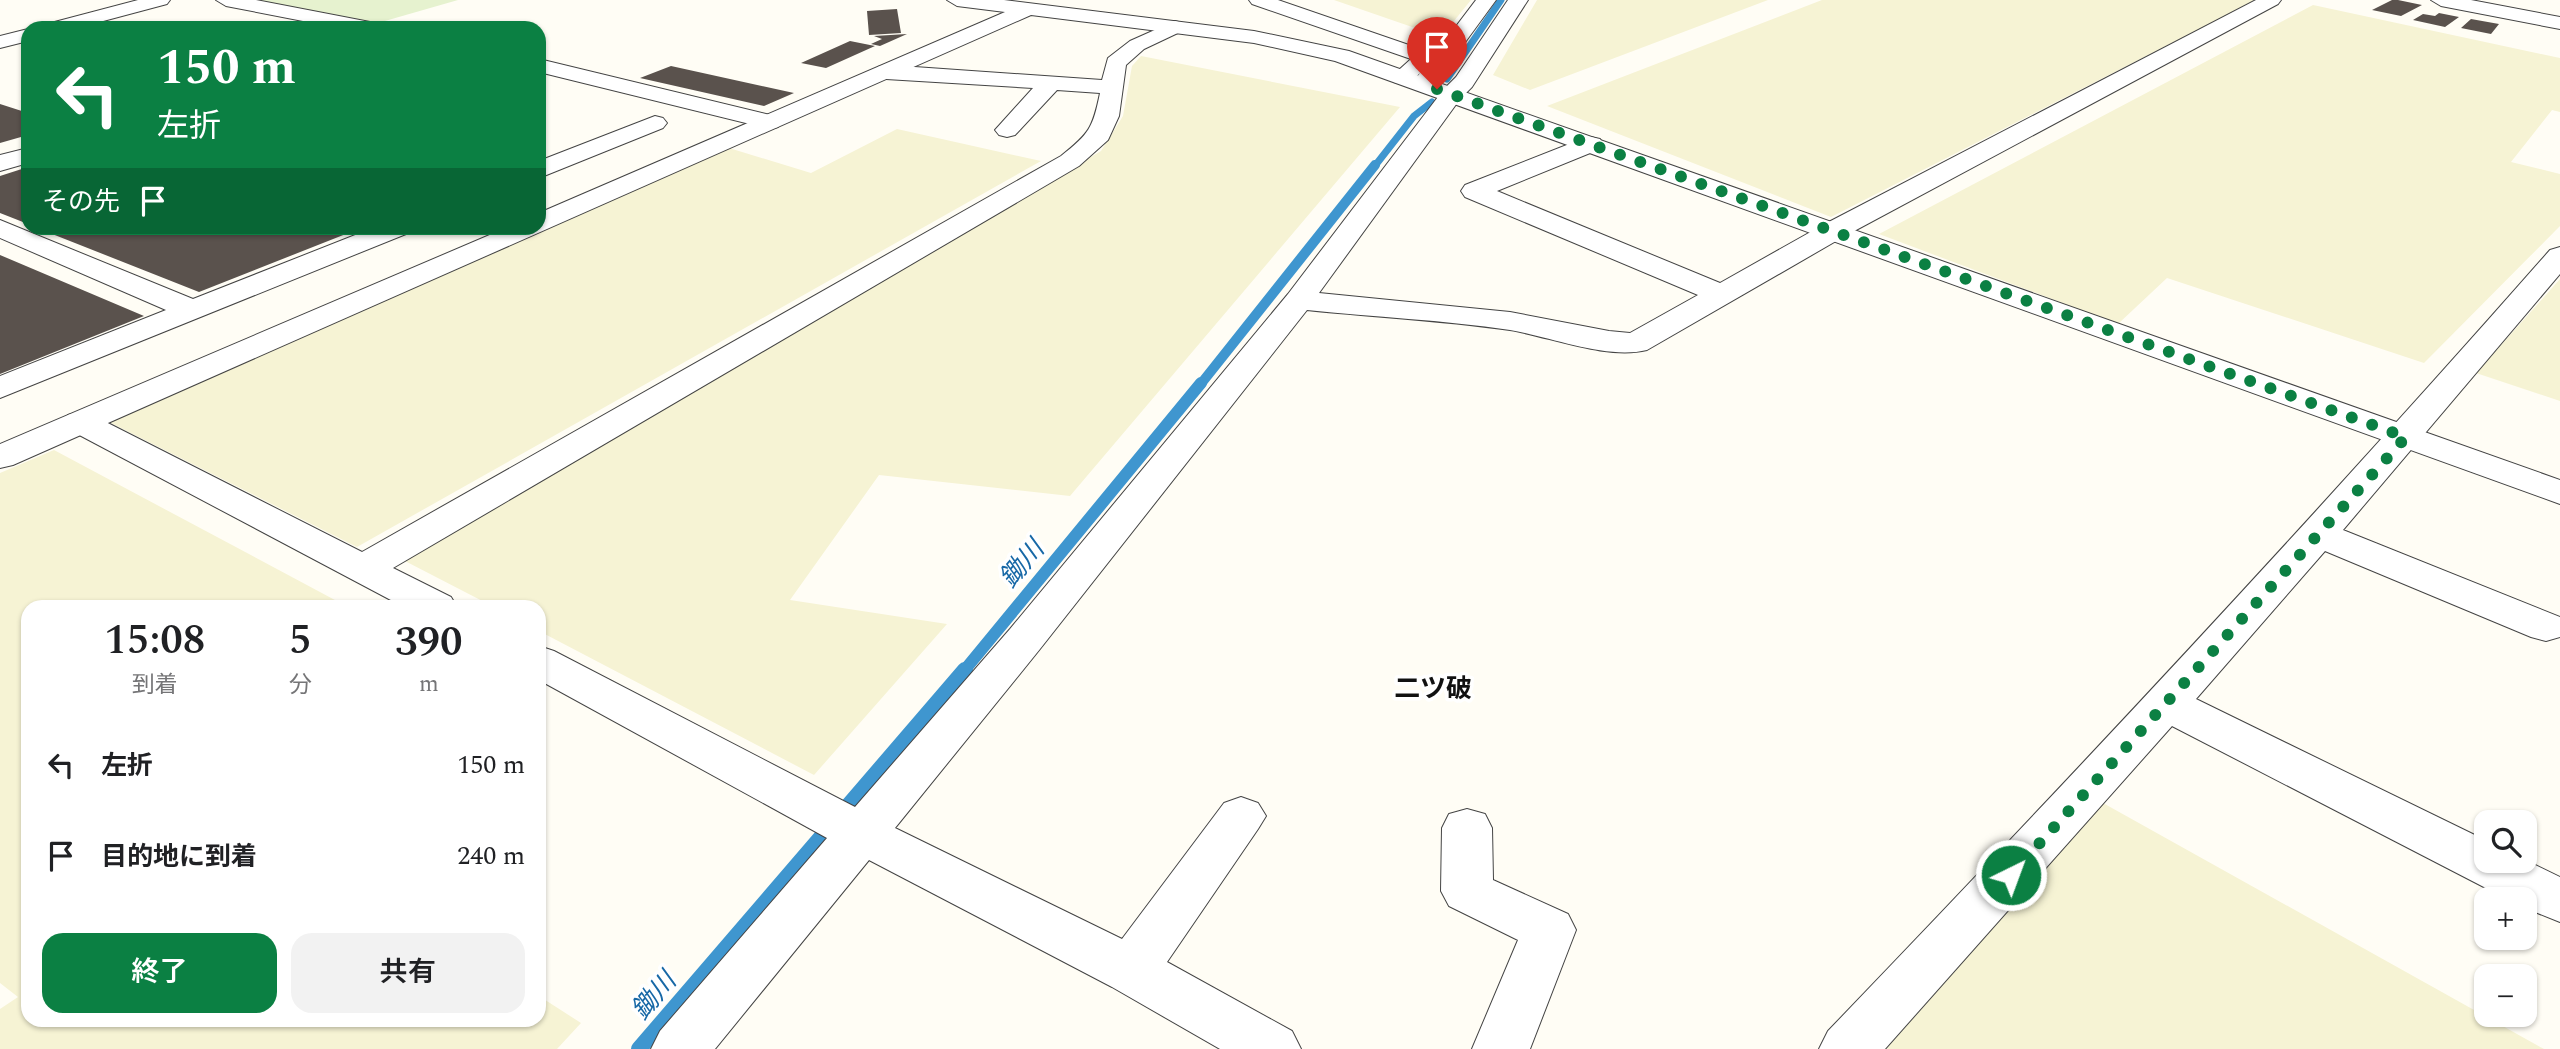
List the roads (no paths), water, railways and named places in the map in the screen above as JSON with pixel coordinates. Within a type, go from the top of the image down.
[{"type":"street","points":[[80,21],[160,0]]},
{"type":"street","points":[[226,0],[333,21]]},
{"type":"street","points":[[957,0],[1039,5],[1254,37],[1341,56],[2560,493]]},
{"type":"street","points":[[1259,0],[1426,57],[1412,80]]},
{"type":"street","points":[[1412,80],[1486,0]]},
{"type":"street","points":[[680,1049],[847,825],[1025,639],[1299,300],[1452,94],[1464,82],[1518,0]]},
{"type":"street","points":[[1299,300],[1510,321],[1636,344],[1833,231],[2271,0]]},
{"type":"street","points":[[2441,0],[2560,23]]},
{"type":"street","points":[[546,220],[1039,5]]},
{"type":"street","points":[[362,569],[1070,161],[1096,140],[1107,116],[1116,63],[1137,45],[1175,27]]},
{"type":"street","points":[[0,42],[21,37]]},
{"type":"street","points":[[546,67],[770,122]]},
{"type":"street","points":[[886,72],[1113,87]]},
{"type":"street","points":[[1007,130],[1051,83]]},
{"type":"street","points":[[546,167],[655,123]]},
{"type":"street","points":[[1591,144],[1474,191],[1722,295]]},
{"type":"street","points":[[0,163],[21,157]]},
{"type":"street","points":[[0,228],[192,310]]},
{"type":"street","points":[[0,388],[379,235]]},
{"type":"street","points":[[0,457],[512,235]]},
{"type":"street","points":[[1848,1049],[2406,437],[2560,256]]},
{"type":"street","points":[[80,422],[422,600]]},
{"type":"street","points":[[2318,534],[2546,626]]},
{"type":"street","points":[[546,665],[847,825],[1131,970],[1272,1049]]},
{"type":"street","points":[[2165,704],[2560,901]]},
{"type":"street","points":[[1131,970],[1241,816]]},
{"type":"street","points":[[1467,828],[1466,891],[1549,930],[1501,1049]]},
{"type":"waterway","name":"鋤川","points":[[1447,79],[1501,0]]},
{"type":"waterway","name":"鋤川","points":[[1374,167],[1414,116],[1432,102]]},
{"type":"waterway","name":"鋤川","points":[[1200,385],[1375,165]]},
{"type":"waterway","name":"鋤川","points":[[963,672],[1201,383]]},
{"type":"waterway","name":"鋤川","points":[[639,1049],[965,670]]},
{"type":"district","name":"二ツ破","points":[[1433,689]]}]
